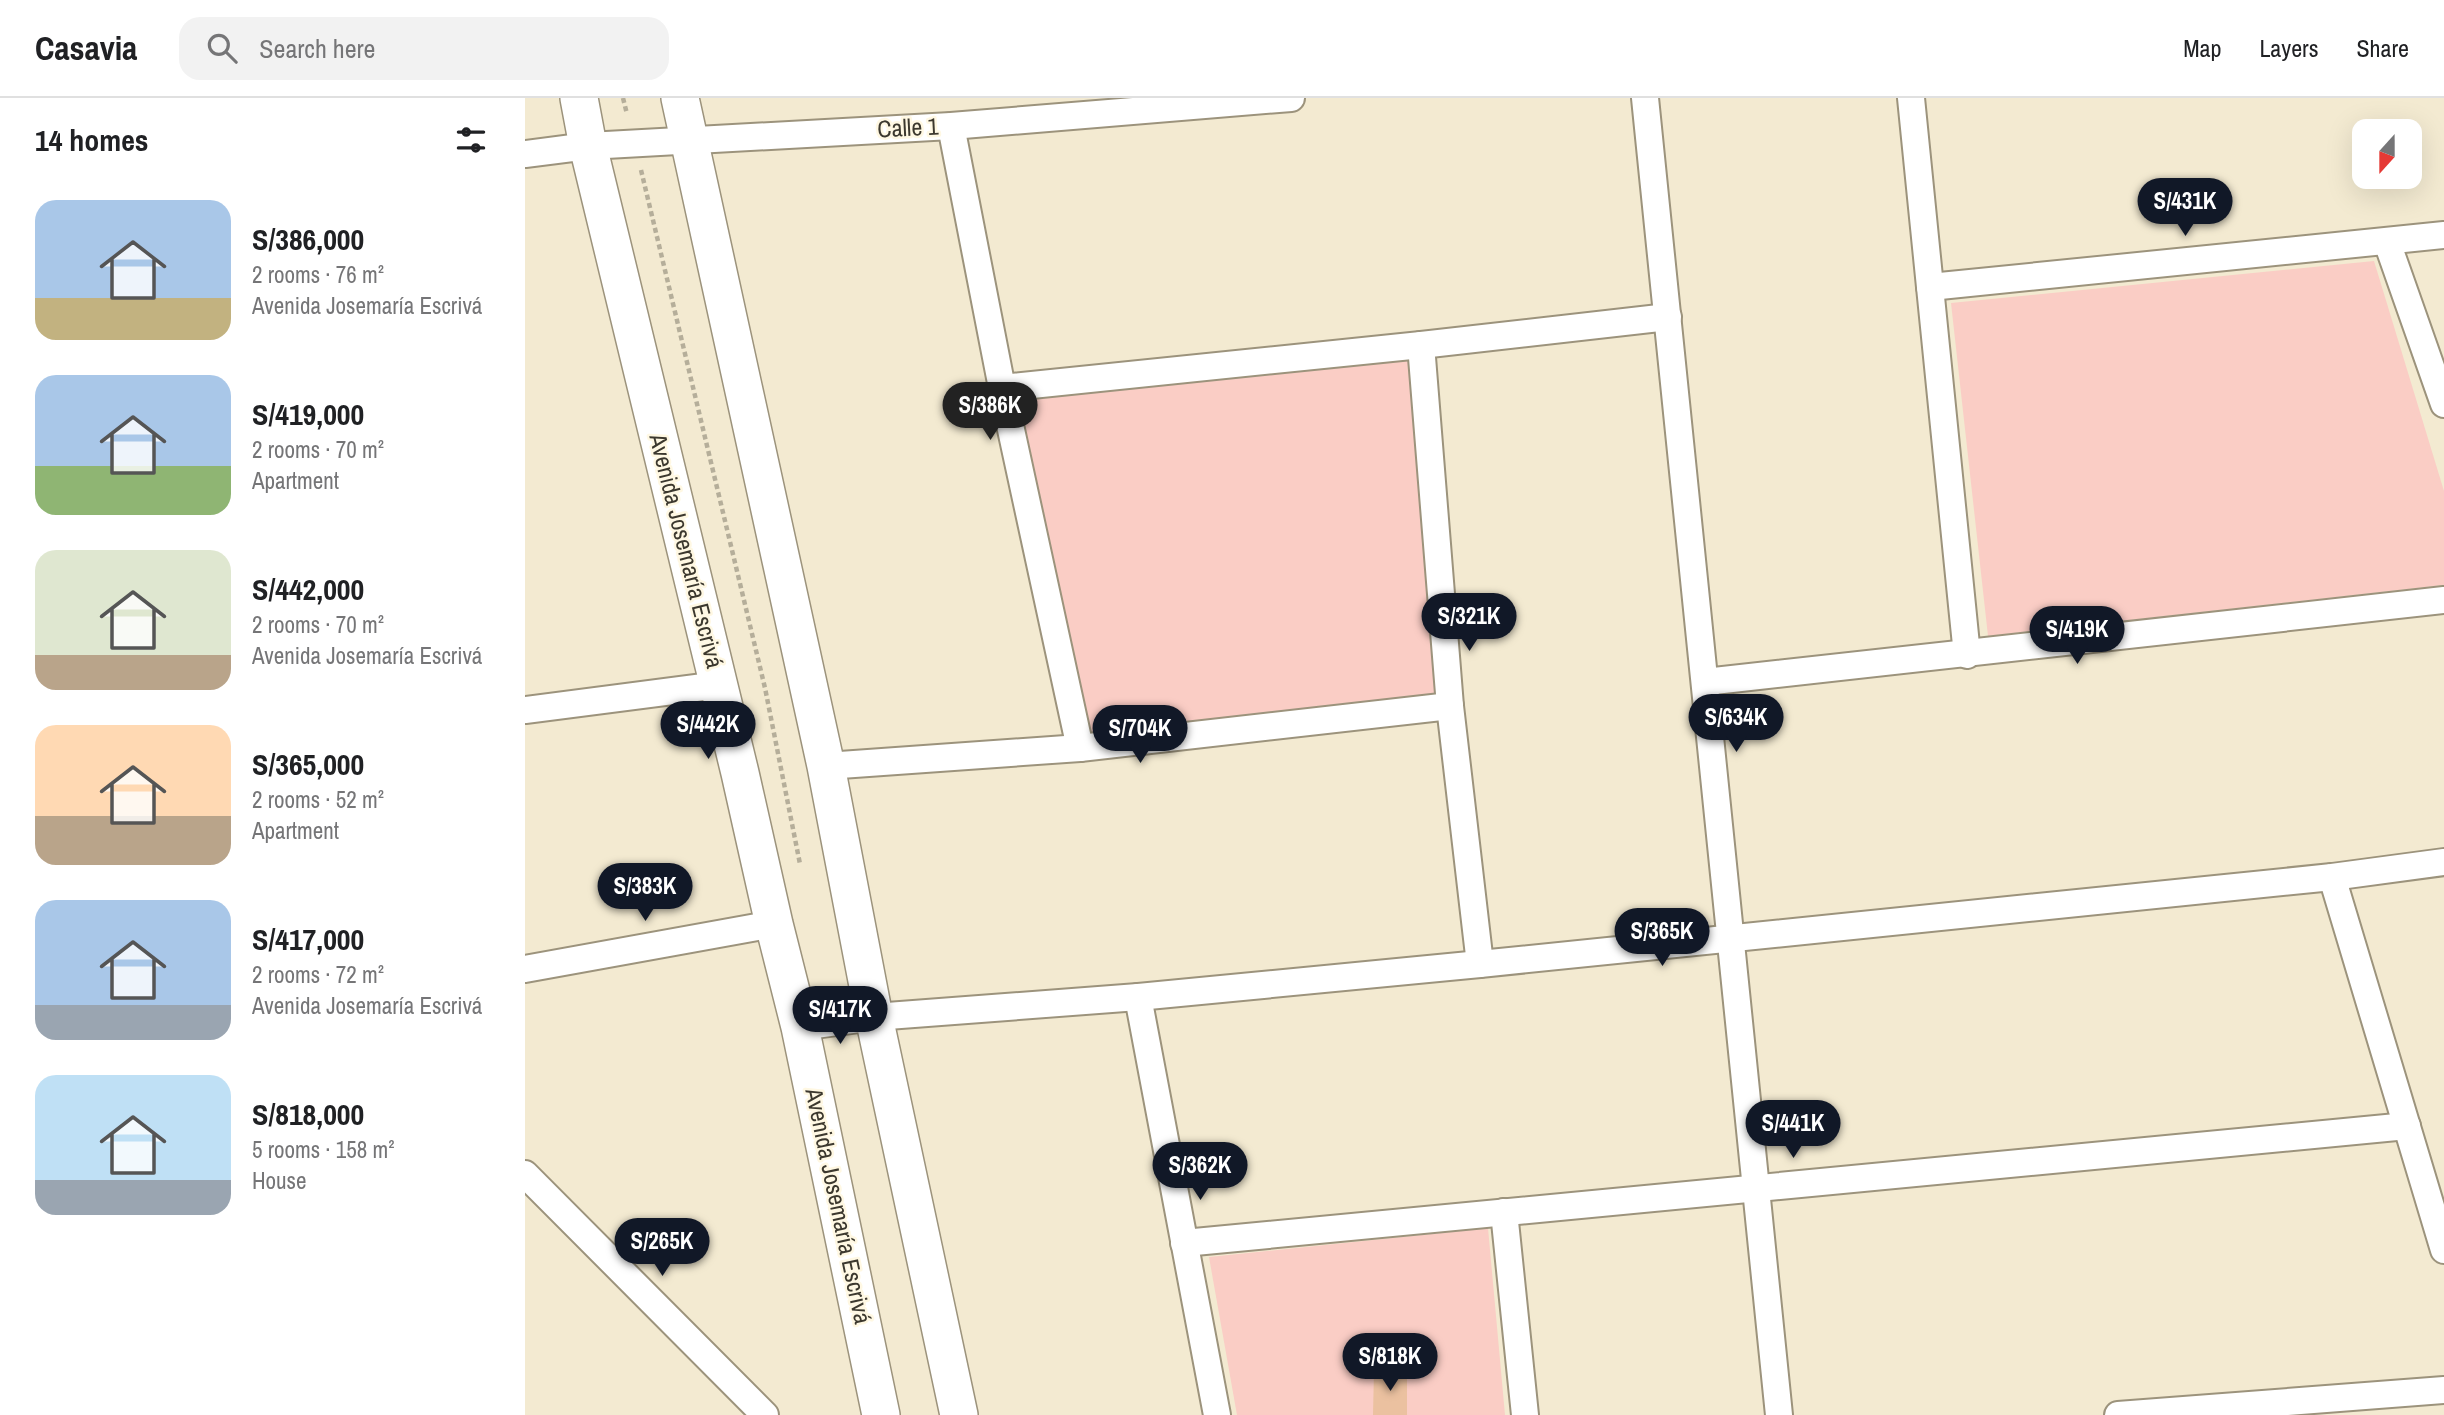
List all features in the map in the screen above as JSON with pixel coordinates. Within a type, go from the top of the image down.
[{"type":"main road","name":"Avenida Josemaría Escrivá","points":[[579,98],[588,146],[800,1027],[881,1415]]},
{"type":"main road","points":[[680,98],[826,766],[874,1017],[959,1415]]},
{"type":"street","name":"Calle 1","points":[[525,154],[588,146],[951,126],[1291,98]]},
{"type":"street","points":[[1645,98],[1779,1415]]},
{"type":"street","points":[[1911,98],[1967,655]]},
{"type":"street","points":[[951,126],[1002,388],[1080,748]]},
{"type":"street","points":[[1930,287],[2444,235]]},
{"type":"street","points":[[2386,242],[2444,404]]},
{"type":"street","points":[[1002,388],[1668,317]]},
{"type":"street","points":[[1421,345],[1450,705],[1480,964]]},
{"type":"street","points":[[1705,682],[2444,600]]},
{"type":"street","points":[[525,710],[719,685]]},
{"type":"street","points":[[826,766],[1080,748],[1450,705]]},
{"type":"street","points":[[800,1027],[874,1017],[1138,998],[1480,964],[2332,877],[2444,862]]},
{"type":"street","points":[[2332,877],[2444,1250]]},
{"type":"street","points":[[525,969],[774,924]]},
{"type":"street","points":[[1138,998],[1217,1415]]},
{"type":"street","points":[[1184,1243],[2407,1126]]},
{"type":"street","points":[[525,1174],[765,1415]]},
{"type":"street","points":[[1504,1212],[1525,1415]]},
{"type":"street","points":[[2118,1415],[2444,1391]]},
{"type":"shaded area","points":[[2374,261],[2444,491],[2444,585],[1988,636],[1951,303]]},
{"type":"shaded area","points":[[1421,345],[1450,706],[1080,748],[1002,388]]},
{"type":"shaded area","points":[[1488,1228],[1505,1415],[1237,1415],[1209,1257]]},
{"type":"building","points":[[1374,1370],[1407,1370],[1407,1415],[1373,1415]]}]
